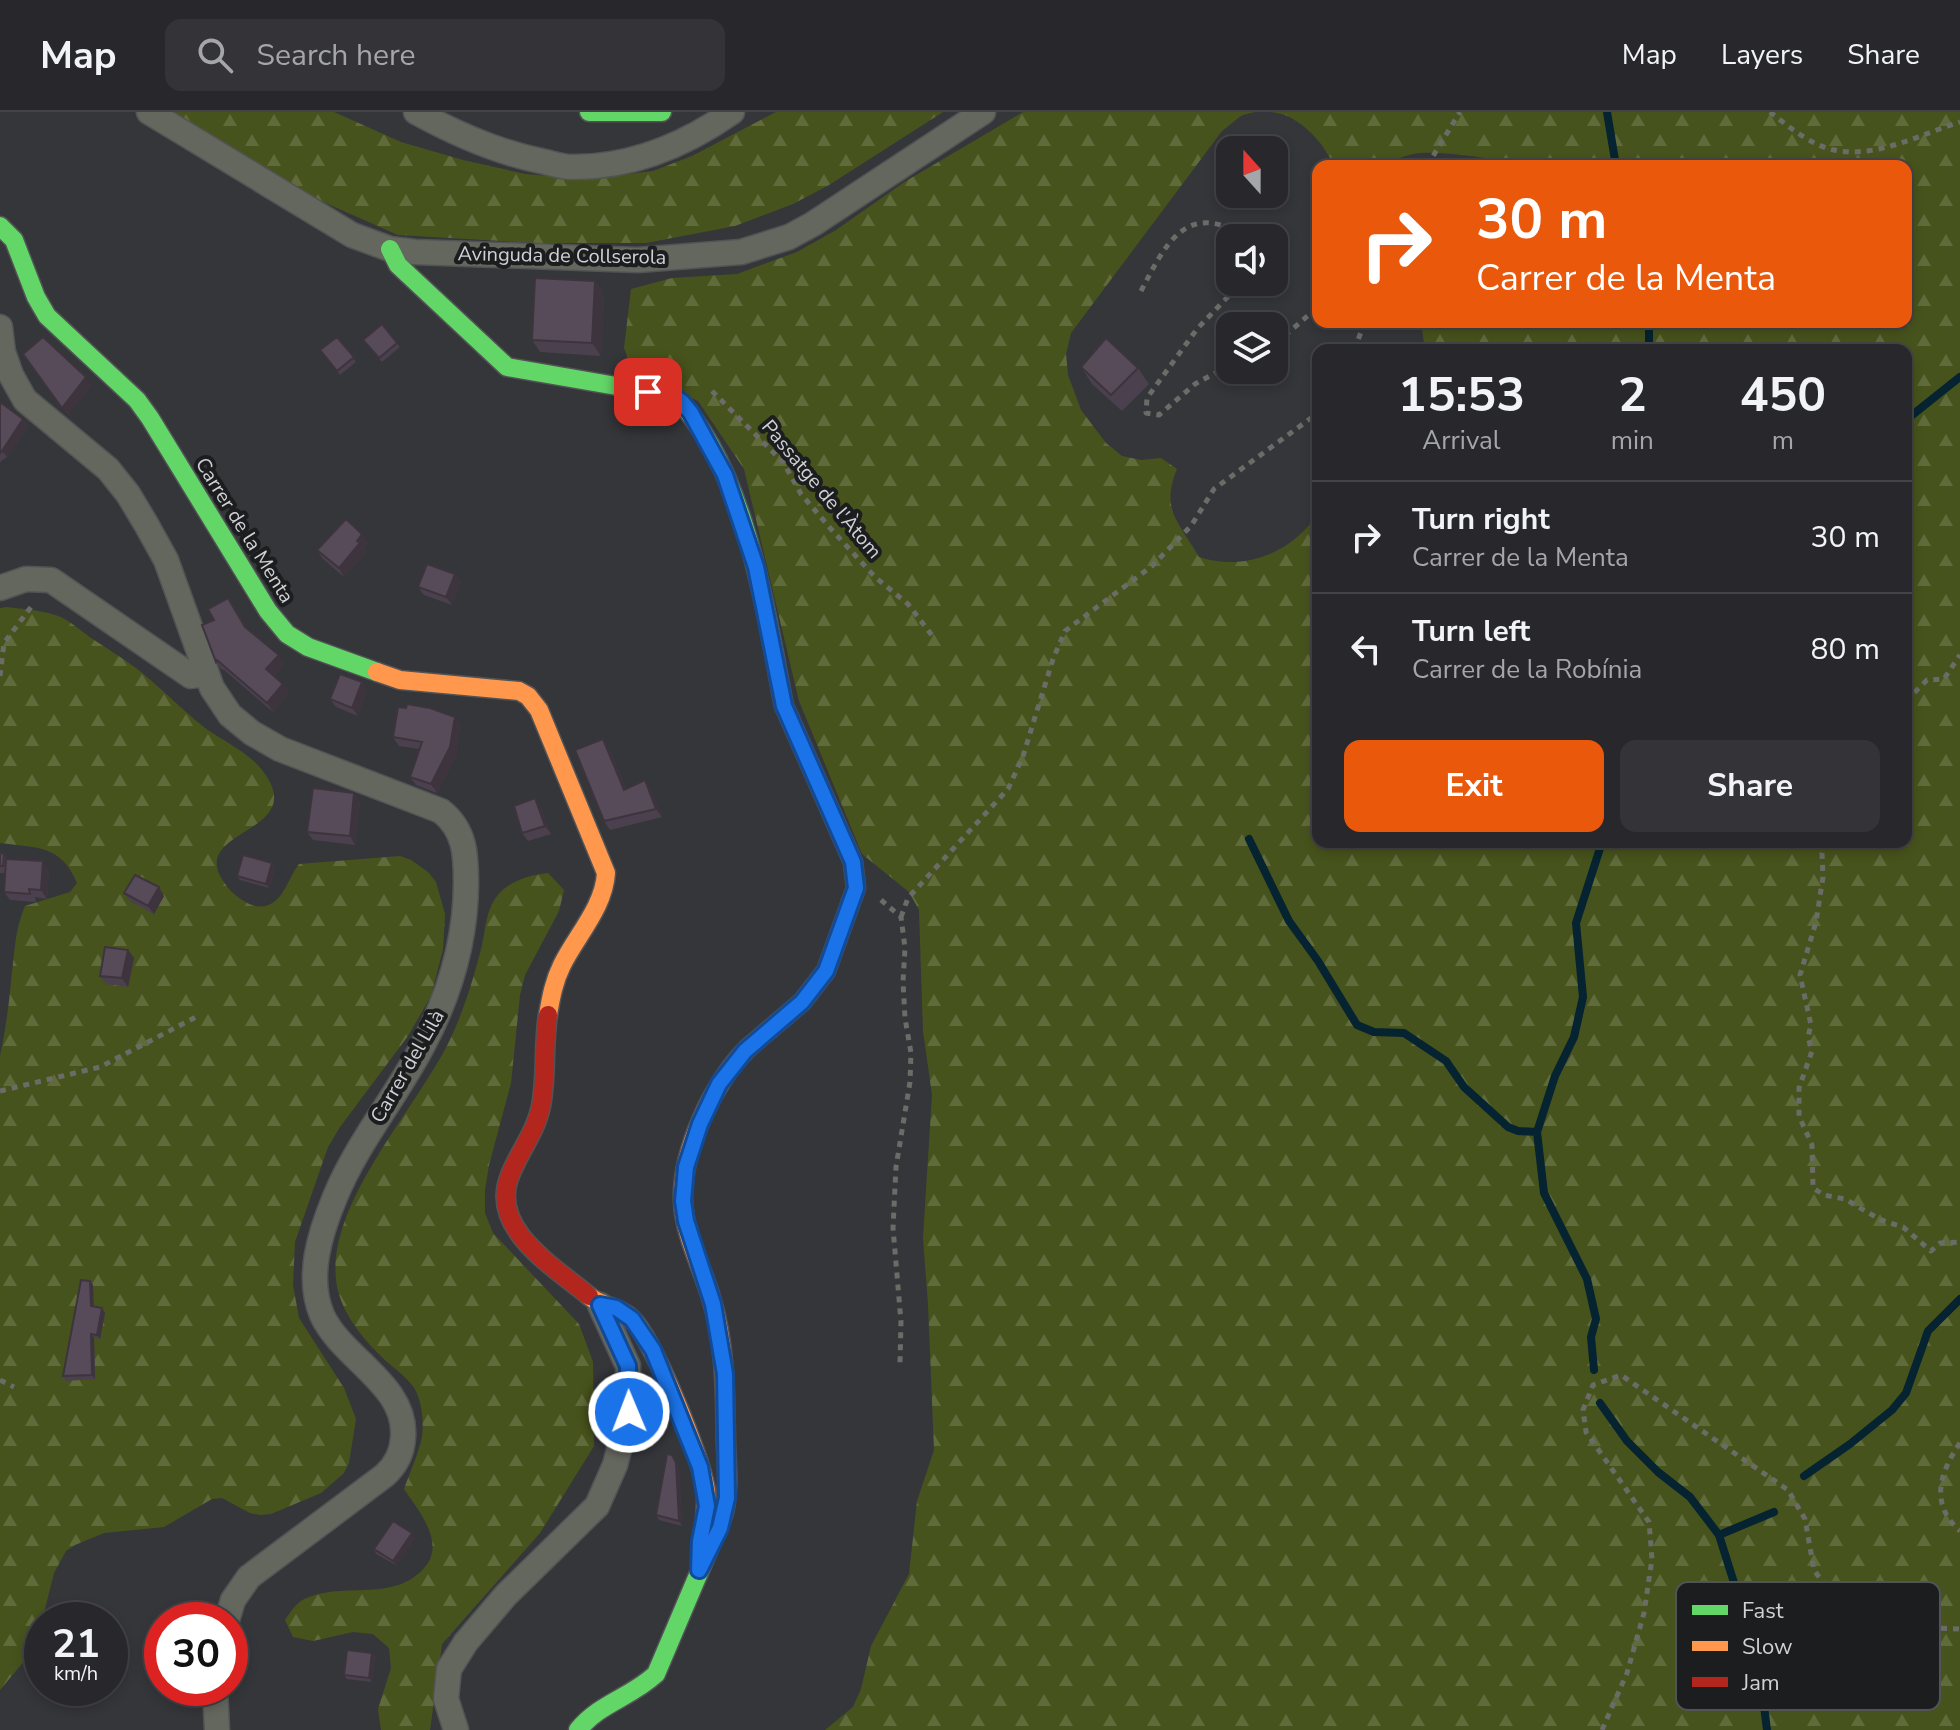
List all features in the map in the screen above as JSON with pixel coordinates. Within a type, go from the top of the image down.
[{"type":"street","name":"Avinguda de Collserola","points":[[149,112],[352,235],[390,249],[638,260],[741,252],[776,242],[813,224],[983,112]]},
{"type":"street","points":[[416,112],[452,132],[508,155],[570,167],[619,162],[655,154],[686,141],[732,112]]},
{"type":"street","points":[[589,112],[662,112]]},
{"type":"street","name":"Carrer de la Menta","points":[[0,226],[14,240],[36,297],[47,316],[137,400],[268,611],[287,634],[308,647],[400,680],[519,691],[528,696],[539,710],[606,873],[606,884],[602,898],[561,967],[553,988],[545,1033],[540,1113],[508,1180],[506,1202],[512,1222],[526,1243],[600,1305],[616,1308],[632,1319],[653,1350],[700,1467],[707,1506],[700,1541],[699,1570]]},
{"type":"street","points":[[390,249],[398,265],[507,367],[674,396],[691,413],[731,490],[756,567],[784,706],[853,862],[856,888],[826,971],[802,1002],[745,1051],[719,1084],[700,1124],[686,1167],[683,1201],[686,1221],[713,1304],[725,1374],[727,1498],[720,1528],[653,1678],[590,1715],[578,1730]]},
{"type":"street","name":"Carrer del Lilà","points":[[0,327],[3,352],[25,400],[108,469],[146,524],[166,560],[205,674],[230,715],[252,733],[280,749],[441,811],[456,826],[462,838],[466,907],[460,951],[444,1001],[423,1046],[364,1141],[335,1197],[315,1264],[317,1299],[331,1330],[396,1404],[403,1429],[400,1455],[385,1475],[249,1577],[232,1602]]},
{"type":"street","points":[[0,588],[26,579],[51,580],[191,676],[205,674]]},
{"type":"street","points":[[456,1730],[446,1699],[449,1669],[466,1642],[506,1595],[597,1506],[615,1465],[629,1412],[628,1366],[600,1305]]},
{"type":"street","points":[[216,1706],[217,1730]]},
{"type":"path","points":[[1431,160],[1460,112]]},
{"type":"path","points":[[1770,112],[1801,136],[1834,150],[1875,150],[1960,122]]},
{"type":"path","points":[[1141,291],[1157,260],[1177,234],[1193,224],[1223,224]]},
{"type":"path","points":[[1216,373],[1195,384],[1159,415],[1146,413],[1147,398],[1197,329],[1229,296]]},
{"type":"path","points":[[1288,333],[1312,312]]},
{"type":"path","name":"Passatge de l'Àtom","points":[[674,396],[700,386],[715,392],[783,462],[801,494],[831,529],[875,577],[908,604],[934,638]]},
{"type":"path","points":[[900,1363],[901,1322],[893,1228],[896,1167],[910,1082],[911,1053],[905,1018],[905,948],[901,917],[908,898],[1008,789],[1023,756],[1053,659],[1065,631],[1152,566],[1191,526],[1214,489],[1312,417]]},
{"type":"path","points":[[0,676],[4,643],[51,580]]},
{"type":"path","points":[[1912,695],[1927,680],[1944,679],[1960,655]]},
{"type":"path","points":[[1824,848],[1816,922],[1800,975],[1811,1025],[1808,1037],[1812,1051],[1799,1088],[1799,1116],[1812,1145],[1813,1188],[1824,1195],[1845,1199],[1881,1220],[1903,1227],[1931,1251],[1940,1243],[1960,1242]]},
{"type":"path","points":[[0,1091],[100,1067],[196,1017]]},
{"type":"path","points":[[1602,1730],[1627,1673],[1644,1613],[1652,1559],[1649,1522],[1586,1432],[1583,1410],[1593,1385],[1621,1375],[1788,1490],[1805,1519],[1814,1570],[1823,1582]]},
{"type":"path","points":[[0,1380],[14,1387]]},
{"type":"path","points":[[1960,1443],[1941,1474],[1938,1492],[1945,1512],[1960,1531]]},
{"type":"path","points":[[1940,1628],[1960,1629]]},
{"type":"green space","points":[[164,112],[334,112],[401,142],[463,160],[525,174],[590,179],[653,171],[692,156],[776,112],[943,112],[829,185],[793,204],[735,226],[646,243],[536,243],[398,235],[267,177]]},
{"type":"green space","points":[[1023,112],[1255,112],[1242,115],[1216,136],[1071,333],[1066,354],[1068,375],[1081,410],[1106,443],[1122,456],[1141,460],[1161,458],[1177,469],[1170,495],[1171,506],[1199,557],[1233,562],[1266,556],[1295,539],[1312,521],[1312,848],[1912,848],[1912,344],[1424,344],[1422,328],[1912,328],[1912,160],[1499,160],[1422,153],[1391,160],[1332,160],[1305,127],[1271,112],[1960,112],[1960,1730],[825,1730],[853,1707],[861,1689],[871,1646],[909,1574],[917,1501],[934,1450],[923,1238],[932,1095],[923,1031],[919,910],[909,892],[862,854],[799,701],[744,469],[698,401],[646,378],[631,366],[624,348],[631,289],[672,278],[737,274],[797,252],[836,230],[906,181]]},
{"type":"green space","points":[[0,608],[49,613],[69,621],[136,668],[205,728],[247,755],[261,769],[274,796],[270,811],[219,853],[217,867],[226,885],[239,898],[255,906],[272,904],[283,892],[299,864],[400,856],[428,872],[436,882],[445,914],[443,949],[431,996],[408,1036],[328,1147],[295,1242],[293,1285],[299,1318],[344,1388],[356,1419],[349,1463],[344,1473],[321,1493],[271,1514],[250,1513],[222,1498],[212,1499],[164,1527],[104,1533],[75,1545],[66,1551],[54,1573],[47,1602],[24,1602],[24,1661],[0,1690],[0,1056],[17,934],[25,906],[70,892],[77,883],[63,861],[46,850],[0,843]]},
{"type":"green space","points":[[548,873],[564,890],[559,911],[525,975],[520,995],[511,1083],[489,1165],[485,1213],[493,1233],[579,1324],[593,1362],[594,1446],[540,1533],[442,1644],[430,1730],[381,1730],[378,1709],[391,1668],[389,1648],[373,1634],[353,1632],[313,1641],[293,1637],[285,1620],[301,1601],[316,1595],[398,1585],[425,1567],[433,1547],[428,1526],[404,1489],[422,1437],[418,1396],[409,1382],[385,1360],[351,1320],[338,1291],[336,1259],[343,1226],[358,1192],[454,1031],[473,978],[492,904],[503,890],[516,881]]},
{"type":"building","points":[[535,278],[595,281],[592,343],[532,340]]},
{"type":"building","points":[[382,324],[397,343],[379,358],[363,340]]},
{"type":"building","points":[[43,337],[86,377],[62,408],[23,354]]},
{"type":"building","points":[[337,337],[354,357],[337,371],[320,350]]},
{"type":"building","points":[[1106,338],[1138,368],[1111,395],[1081,367]]},
{"type":"building","points":[[0,402],[23,419],[0,453]]},
{"type":"building","points":[[346,519],[362,534],[357,541],[360,543],[339,568],[317,550]]},
{"type":"building","points":[[427,564],[455,574],[446,597],[418,587]]},
{"type":"building","points":[[228,598],[245,627],[279,655],[266,669],[283,684],[267,703],[216,662],[202,625],[214,620],[208,609]]},
{"type":"building","points":[[340,674],[362,682],[352,708],[330,699]]},
{"type":"building","points":[[407,704],[455,717],[450,747],[431,784],[410,777],[422,742],[393,737],[398,707],[406,708]]},
{"type":"building","points":[[603,739],[624,790],[645,780],[656,809],[604,821],[575,750]]},
{"type":"building","points":[[313,788],[354,793],[350,836],[307,832]]},
{"type":"building","points":[[535,798],[545,826],[522,833],[514,806]]},
{"type":"building","points":[[0,853],[4,854],[3,866],[0,866]]},
{"type":"building","points":[[243,855],[272,863],[266,884],[237,876]]},
{"type":"building","points":[[6,859],[43,861],[41,890],[29,889],[30,894],[4,892]]},
{"type":"building","points":[[135,875],[159,887],[148,906],[124,893]]},
{"type":"building","points":[[105,947],[128,950],[122,978],[100,976]]},
{"type":"building","points":[[81,1280],[90,1281],[91,1306],[102,1308],[97,1335],[91,1334],[92,1375],[63,1376]]},
{"type":"building","points":[[667,1454],[672,1455],[676,1463],[679,1521],[656,1515]]},
{"type":"building","points":[[393,1521],[412,1533],[393,1561],[374,1549]]},
{"type":"building","points":[[347,1650],[372,1653],[369,1678],[344,1675]]},
{"type":"waterway","points":[[1607,112],[1615,160]]},
{"type":"waterway","points":[[1649,328],[1649,344]]},
{"type":"waterway","points":[[1912,415],[1960,377]]},
{"type":"waterway","points":[[1249,839],[1289,921],[1357,1025],[1374,1032],[1404,1033],[1446,1061],[1464,1087],[1508,1127],[1537,1132]]},
{"type":"waterway","points":[[1594,1370],[1591,1337],[1596,1319],[1587,1279],[1544,1193],[1537,1132],[1555,1076],[1574,1037],[1583,997],[1576,923],[1600,848]]},
{"type":"waterway","points":[[1804,1476],[1892,1410],[1906,1393],[1928,1331],[1960,1299]]},
{"type":"waterway","points":[[1600,1403],[1627,1441],[1658,1472],[1690,1497],[1719,1535],[1734,1582]]},
{"type":"waterway","points":[[1719,1535],[1774,1512]]},
{"type":"waterway","points":[[1764,1710],[1767,1730]]},
{"type":"traffic: fast","points":[[589,112],[662,112]]},
{"type":"traffic: fast","points":[[0,226],[14,240],[36,297],[47,316],[137,400],[268,611],[287,634],[308,647],[377,672]]},
{"type":"traffic: fast","points":[[390,249],[398,265],[507,367],[674,396],[699,426],[719,461],[735,500],[760,585],[784,706],[789,717]]},
{"type":"traffic: fast","points":[[578,1730],[596,1713],[656,1674],[715,1535]]},
{"type":"traffic: slow","points":[[377,672],[400,680],[519,691],[528,696],[539,710],[606,873],[595,909],[559,971],[548,1015]]},
{"type":"traffic: slow","points":[[715,1535],[724,1512],[727,1487],[722,1354],[717,1318],[684,1214],[684,1182],[687,1161],[702,1119],[723,1080],[748,1048]]},
{"type":"traffic: slow","points":[[589,1296],[632,1319],[652,1351],[676,1401],[703,1475],[705,1522]]},
{"type":"traffic: jam","points":[[748,1048],[802,1002],[826,971],[856,888],[853,862],[789,717]]},
{"type":"traffic: jam","points":[[548,1015],[541,1106],[509,1178],[506,1197],[517,1231],[544,1260],[589,1296]]},
{"type":"route","points":[[629,1412],[628,1366],[600,1305],[616,1308],[632,1319],[653,1350],[700,1467],[707,1506],[700,1541],[699,1570],[720,1528],[727,1498],[725,1374],[713,1304],[686,1221],[683,1201],[686,1167],[700,1124],[719,1084],[745,1051],[802,1002],[826,971],[856,888],[853,862],[784,706],[756,567],[725,475],[709,443],[682,402],[674,396],[648,392]]}]
